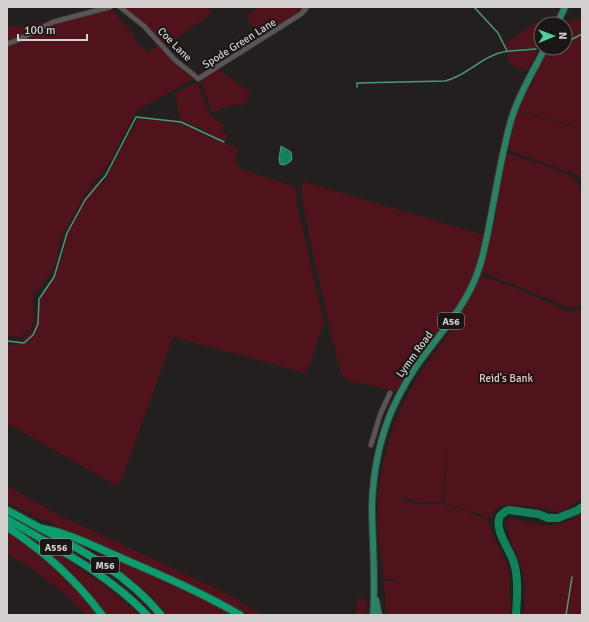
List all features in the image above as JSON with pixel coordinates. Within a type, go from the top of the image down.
[{"type":"highway","name":"A556","points":[[7,510],[40,528]]},
{"type":"highway","name":"A556","points":[[7,520],[76,559],[104,578]]},
{"type":"highway","name":"A556","points":[[7,527],[35,546],[56,564],[74,582],[102,615]]},
{"type":"highway","name":"M56","points":[[40,528],[112,570],[130,584],[161,615]]},
{"type":"highway","points":[[40,528],[55,531],[140,565],[190,588],[240,615]]},
{"type":"highway","name":"M56","points":[[104,578],[126,595],[147,615]]},
{"type":"main road","name":"Lymm Road","points":[[379,615],[375,593],[372,520],[376,460],[385,427],[406,382],[426,353],[452,320],[473,284],[485,248],[498,176],[512,116],[517,102],[541,56]]},
{"type":"main road","name":"Lymm Road","points":[[372,615],[375,593]]},
{"type":"street","points":[[7,44],[53,22],[110,7]]},
{"type":"street","name":"Coe Lane","points":[[120,7],[144,26],[175,60],[198,79]]},
{"type":"street","name":"Spode Green Lane","points":[[198,79],[301,14],[307,7]]},
{"type":"street","points":[[371,445],[380,415],[390,393]]},
{"type":"green space","points":[[123,7],[207,7],[211,14],[165,46],[146,26]]},
{"type":"green space","points":[[260,7],[305,7],[302,11],[260,38],[246,16]]},
{"type":"green space","points":[[111,9],[131,31],[135,40],[141,47],[149,52],[159,44],[177,65],[195,78],[136,111],[113,156],[101,175],[92,183],[61,238],[53,270],[34,295],[34,318],[31,327],[19,337],[7,336],[7,46],[54,24]]},
{"type":"green space","points":[[582,19],[582,129],[518,110],[525,94],[534,82],[532,76],[543,56],[573,56],[573,22]]},
{"type":"green space","points":[[43,22],[42,25],[18,39],[7,43],[7,27]]},
{"type":"green space","points":[[533,24],[533,48],[521,48],[508,51],[505,44]]},
{"type":"green space","points":[[533,50],[533,56],[535,56],[528,70],[510,65],[507,53]]},
{"type":"green space","points":[[218,69],[251,93],[243,106],[227,106],[213,114],[201,80]]},
{"type":"green space","points":[[194,83],[198,85],[210,116],[224,125],[221,132],[227,134],[225,142],[180,119],[175,94]]},
{"type":"green space","points":[[517,111],[582,130],[582,177],[511,151],[508,147]]},
{"type":"green space","points":[[138,118],[181,123],[223,143],[238,148],[235,162],[239,164],[238,166],[240,169],[296,187],[297,205],[324,323],[306,373],[173,337],[124,473],[117,486],[7,423],[7,344],[16,345],[33,330],[38,315],[38,304],[60,264],[68,233],[93,185],[104,182]]},
{"type":"green space","points":[[508,154],[564,173],[571,176],[578,183],[582,195],[582,306],[566,306],[482,272],[495,222],[502,168]]},
{"type":"green space","points":[[302,181],[483,235],[475,268],[465,293],[453,313],[419,357],[397,391],[348,381],[344,378],[341,372],[309,235],[302,197]]},
{"type":"green space","name":"Reid's Bank","points":[[481,276],[513,287],[568,311],[582,311],[582,497],[570,507],[560,512],[515,505],[503,505],[497,508],[491,518],[444,503],[447,433],[442,502],[417,502],[399,496],[408,502],[419,504],[442,504],[487,519],[494,538],[507,563],[509,598],[511,605],[510,615],[388,615],[384,581],[394,581],[394,578],[384,578],[378,518],[381,475],[385,455],[391,434],[408,395],[423,369],[461,314]]},
{"type":"green space","points":[[7,486],[61,516],[240,600],[239,602],[258,613],[259,612],[265,615],[249,615],[171,575],[78,536],[7,503]]},
{"type":"green space","points":[[582,513],[582,615],[523,615],[525,591],[523,573],[508,533],[507,520],[510,518],[535,524],[554,525],[566,522]]},
{"type":"green space","points":[[7,532],[44,559],[77,592],[97,615],[86,615],[49,582],[7,554]]},
{"type":"green space","points":[[42,546],[93,577],[117,595],[139,615],[107,615],[76,579],[41,547]]},
{"type":"green space","points":[[98,554],[139,569],[175,585],[232,615],[168,615],[135,582]]},
{"type":"green space","points":[[360,594],[367,603],[367,615],[355,615]]},
{"type":"shaded area","points":[[281,146],[291,152],[292,159],[284,165],[280,164],[279,159]]},
{"type":"waterway","points":[[474,7],[498,33],[507,51]]},
{"type":"waterway","points":[[573,39],[582,34]]},
{"type":"waterway","points":[[357,87],[357,83],[445,81],[453,79],[485,59],[499,53],[533,49]]},
{"type":"waterway","points":[[7,341],[24,343],[33,335],[38,324],[39,299],[54,277],[67,233],[85,200],[106,175],[136,117],[181,122],[224,142]]},
{"type":"waterway","points":[[516,615],[517,587],[515,566],[500,532],[500,516],[509,510],[538,514],[548,518],[558,518],[582,507]]},
{"type":"waterway","points":[[566,615],[572,577]]}]
